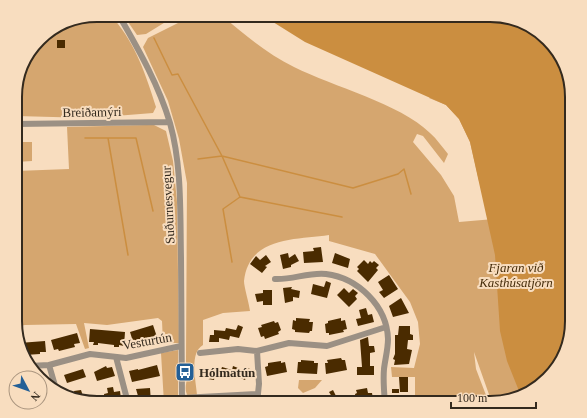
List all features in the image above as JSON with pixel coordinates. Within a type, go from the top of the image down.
[{"type":"street","name":"Suðurnesvegur","points":[[123,22],[145,62],[169,122],[175,151],[180,197],[182,396]]},
{"type":"street","name":"Breiðamýri","points":[[22,124],[169,122]]},
{"type":"street","points":[[275,279],[316,274],[343,278],[361,289],[370,297],[380,311],[386,327],[388,340],[384,370],[385,396]]},
{"type":"street","points":[[200,353],[238,349],[257,351],[289,343],[327,346],[386,327]]},
{"type":"street","name":"Vesturtún","points":[[36,366],[49,365],[87,355],[126,358],[181,346]]},
{"type":"street","points":[[236,396],[258,394],[257,351]]},
{"type":"street","name":"Vesturtún","points":[[116,357],[126,396]]},
{"type":"street","points":[[49,365],[54,383]]},
{"type":"green space","points":[[116,22],[140,61],[156,107],[153,113],[90,118],[22,116],[22,97],[25,77],[37,51],[51,37],[59,32],[82,23]]},
{"type":"green space","points":[[128,22],[166,22],[146,34],[137,35]]},
{"type":"green space","name":"Fjaran við Kasthúsatjörn","points":[[180,22],[230,22],[258,45],[294,67],[384,104],[417,122],[433,135],[448,154],[444,163],[423,136],[417,134],[413,142],[441,175],[454,196],[459,222],[494,219],[479,181],[470,142],[459,119],[446,105],[429,98],[452,75],[565,311],[564,336],[555,359],[550,367],[532,383],[519,390],[490,396],[474,352],[476,369],[486,396],[415,396],[415,377],[392,377],[391,367],[414,368],[420,344],[418,322],[410,302],[375,254],[329,241],[329,235],[276,243],[264,248],[255,256],[248,266],[244,281],[250,311],[223,313],[203,320],[203,345],[196,354],[194,368],[197,395],[188,396],[186,392],[186,384],[188,376],[192,376],[192,372],[188,370],[186,362],[187,183],[179,139],[168,101],[143,47],[148,38]]},
{"type":"green space","points":[[154,125],[166,131],[173,161],[177,202],[179,343],[163,343],[162,321],[158,318],[107,325],[84,323],[89,348],[85,349],[76,324],[22,326],[22,171],[69,169],[67,127]]},
{"type":"green space","points":[[22,142],[32,142],[32,161],[22,162]]},
{"type":"green space","points":[[178,350],[178,396],[164,396],[161,353]]},
{"type":"green space","points":[[299,380],[322,380],[315,388],[303,393],[298,388]]},
{"type":"shaded area","points":[[273,22],[495,22],[510,25],[528,32],[536,37],[552,55],[561,73],[565,92],[565,326],[564,336],[555,359],[550,367],[532,383],[519,390],[507,361],[500,331],[495,255],[470,142],[459,119],[446,105],[305,42]]},
{"type":"building","points":[[57,40],[65,40],[65,48],[57,48]]},
{"type":"building","points":[[321,247],[323,262],[304,263],[303,252],[314,251],[313,248]]},
{"type":"building","points":[[288,253],[289,258],[295,254],[299,261],[291,265],[291,267],[283,269],[280,255]]},
{"type":"building","points":[[335,253],[350,259],[348,268],[332,263]]},
{"type":"building","points":[[266,255],[271,262],[265,266],[267,267],[262,273],[250,264],[256,256],[260,260]]},
{"type":"building","points":[[364,260],[368,264],[370,261],[372,263],[374,261],[379,265],[376,268],[378,270],[368,282],[357,271],[359,269],[357,267]]},
{"type":"building","points":[[389,275],[398,289],[384,298],[379,292],[383,290],[378,282]]},
{"type":"building","points":[[326,281],[331,283],[327,298],[311,294],[313,284],[324,287]]},
{"type":"building","points":[[292,287],[291,289],[300,291],[299,298],[293,297],[293,301],[285,303],[283,288]]},
{"type":"building","points":[[344,288],[349,293],[353,289],[358,293],[355,296],[357,299],[349,307],[337,295]]},
{"type":"building","points":[[263,290],[272,290],[272,305],[263,305],[263,301],[257,302],[255,294],[263,293]]},
{"type":"building","points":[[401,298],[409,313],[393,317],[389,306]]},
{"type":"building","points":[[366,308],[368,315],[372,314],[374,322],[358,326],[356,319],[361,318],[359,310]]},
{"type":"building","points":[[296,318],[310,319],[309,322],[313,322],[312,331],[309,333],[295,332],[295,330],[292,329],[293,320],[296,321]]},
{"type":"building","points":[[341,318],[341,321],[345,320],[347,329],[343,330],[344,332],[329,335],[329,333],[326,333],[325,324],[328,323],[328,321]]},
{"type":"building","points":[[274,321],[275,323],[278,322],[281,330],[278,332],[279,334],[265,339],[264,336],[261,337],[258,328],[262,327],[261,325]]},
{"type":"building","points":[[153,325],[157,337],[148,343],[139,346],[138,343],[134,345],[130,332]]},
{"type":"building","points":[[238,325],[243,327],[239,338],[230,336],[229,340],[219,338],[219,342],[209,342],[210,335],[214,335],[214,330],[225,331],[226,328],[236,330]]},
{"type":"building","points":[[399,326],[410,326],[410,334],[413,335],[413,340],[408,340],[407,349],[412,350],[409,364],[394,365],[395,335],[398,335]]},
{"type":"building","points":[[90,329],[125,332],[124,346],[119,345],[119,347],[114,347],[114,345],[98,343],[98,345],[93,345],[94,342],[89,342]]},
{"type":"building","points":[[77,333],[80,343],[74,344],[75,347],[59,351],[58,349],[54,350],[51,340]]},
{"type":"building","points":[[368,337],[369,346],[374,346],[375,352],[370,353],[370,366],[374,366],[374,375],[357,375],[357,367],[362,367],[360,340]]},
{"type":"building","points":[[45,341],[46,352],[30,355],[25,343]]},
{"type":"building","points":[[341,358],[342,360],[345,360],[347,370],[326,374],[325,363],[328,363],[327,360]]},
{"type":"building","points":[[301,360],[314,361],[314,363],[318,363],[317,374],[297,373],[298,362],[301,362]]},
{"type":"building","points":[[281,361],[281,363],[285,362],[287,372],[267,376],[265,367],[268,366],[268,363]]},
{"type":"building","points":[[157,365],[160,376],[132,382],[129,371]]},
{"type":"building","points":[[106,366],[107,368],[112,367],[115,376],[97,381],[94,372]]},
{"type":"building","points":[[233,366],[243,370],[245,367],[250,369],[245,380],[236,376],[235,379],[225,376],[224,379],[215,376],[214,380],[208,379],[210,368],[221,370],[222,367],[232,370]]},
{"type":"building","points":[[83,369],[86,377],[67,383],[64,375]]},
{"type":"building","points":[[399,377],[408,377],[408,392],[400,392]]},
{"type":"building","points":[[113,387],[114,392],[120,391],[121,396],[104,396],[104,394],[108,393],[107,388]]},
{"type":"building","points":[[150,388],[151,396],[138,396],[136,389]]},
{"type":"building","points":[[367,388],[368,393],[372,393],[372,396],[355,396],[355,394],[357,393],[356,390]]},
{"type":"building","points":[[392,389],[399,389],[399,393],[392,393]]},
{"type":"building","points":[[81,390],[82,394],[74,392]]},
{"type":"building","points":[[333,390],[336,396],[332,396],[329,392]]},
{"type":"waterway","points":[[154,38],[172,75],[178,74],[222,156],[240,197],[342,217]]},
{"type":"waterway","points":[[85,138],[136,138],[153,211]]},
{"type":"waterway","points":[[108,138],[128,255]]},
{"type":"waterway","points":[[198,159],[222,156],[353,188],[398,174],[404,169],[411,194]]},
{"type":"waterway","points":[[232,262],[223,209],[240,197]]},
{"type":"place","name":"Hólmatún","points":[[185,372]]}]
